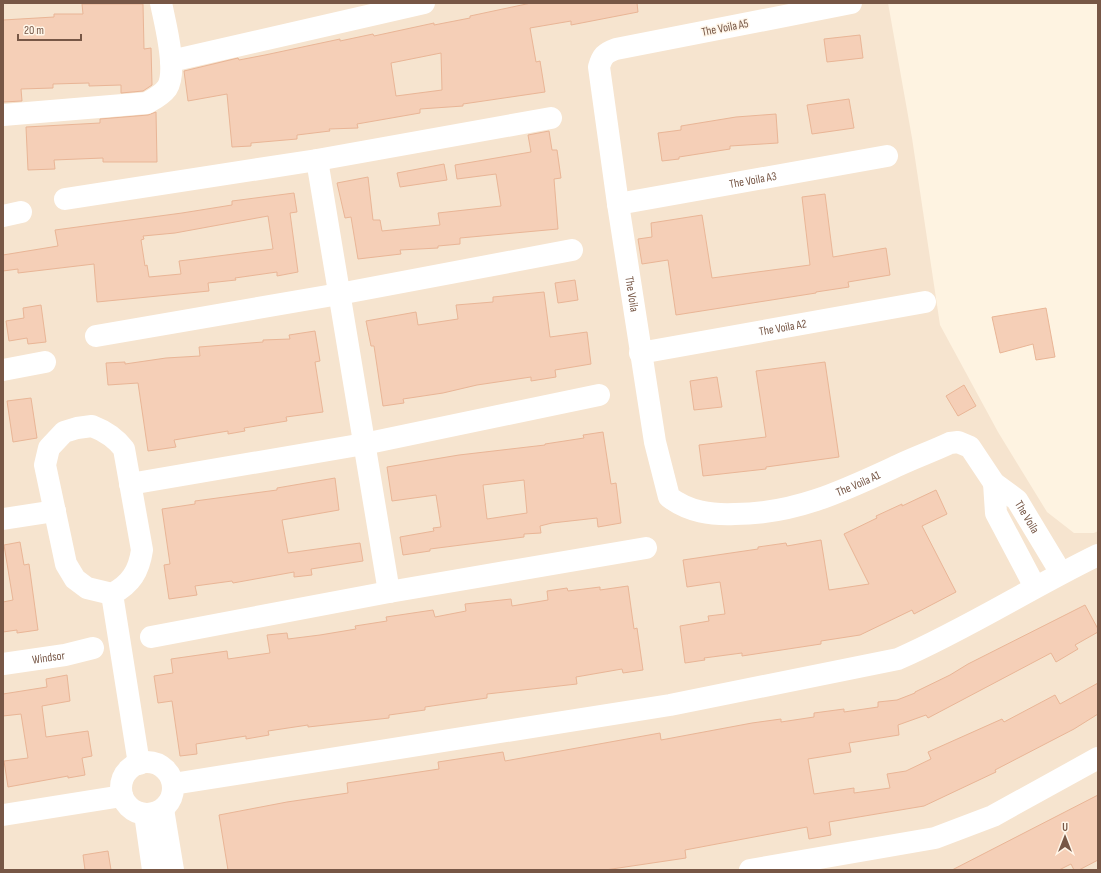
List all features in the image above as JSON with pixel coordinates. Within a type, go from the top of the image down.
[{"type":"street","points":[[3,115],[147,103],[159,96],[167,87],[171,78],[171,61],[162,3]]},
{"type":"street","points":[[171,61],[424,3]]},
{"type":"street","name":"The Voila A5","points":[[601,58],[607,52],[616,49],[851,3]]},
{"type":"street","name":"The Voila","points":[[601,58],[599,67],[618,204],[655,442],[669,497],[680,505],[698,512]]},
{"type":"street","points":[[66,199],[317,160],[550,118]]},
{"type":"street","name":"The Voila A3","points":[[618,204],[887,156]]},
{"type":"street","points":[[317,160],[389,592]]},
{"type":"street","points":[[96,336],[339,294],[572,250]]},
{"type":"street","name":"The Voila A2","points":[[640,353],[925,302]]},
{"type":"street","points":[[3,370],[45,362]]},
{"type":"street","points":[[130,484],[364,444],[599,395]]},
{"type":"street","points":[[92,426],[106,432],[118,440],[124,449],[142,550],[140,564],[134,576],[125,587],[112,594],[87,588],[75,579],[66,564],[55,511],[45,465],[49,448],[64,432],[92,426]]},
{"type":"street","name":"The Voila A1","points":[[698,512],[723,515],[754,514],[805,505],[869,480],[950,443],[958,442],[970,447],[994,483]]},
{"type":"street","name":"The Voila","points":[[994,483],[1017,500],[1061,573]]},
{"type":"street","name":"The Voila","points":[[994,483],[996,512],[1035,587]]},
{"type":"street","points":[[3,520],[55,511]]},
{"type":"street","points":[[151,638],[389,592],[646,548]]},
{"type":"street","points":[[173,784],[670,704],[898,659],[927,646],[1061,573],[1098,555]]},
{"type":"street","points":[[112,594],[138,764]]},
{"type":"street","name":"Windsor","points":[[3,664],[65,655],[93,648]]},
{"type":"street","points":[[750,870],[935,838],[993,816],[1098,758]]},
{"type":"street","points":[[138,764],[156,764],[170,775],[173,784],[171,798],[154,812],[131,809],[122,796],[120,786],[124,775],[133,766],[138,764]]},
{"type":"street","points":[[3,815],[122,796]]},
{"type":"street","points":[[153,870],[154,812]]},
{"type":"street","points":[[154,812],[172,870]]},
{"type":"shaded area","points":[[3,3],[888,3],[912,138],[940,325],[998,432],[1047,512],[1074,533],[1094,533],[1098,531],[1098,870],[3,870]]},
{"type":"building","points":[[531,3],[637,3],[638,12],[571,25],[571,21],[530,28],[536,62],[540,61],[545,92],[463,104],[463,106],[420,109],[420,113],[357,124],[358,128],[329,129],[330,131],[297,135],[297,139],[251,143],[251,146],[232,147],[227,94],[188,101],[184,71],[238,58],[239,60],[340,39],[340,41],[373,34],[374,36],[434,23],[434,25],[470,18],[470,16]],"holes":[[[441,53],[442,90],[396,96],[391,63]]]},
{"type":"building","points":[[82,4],[143,4],[144,49],[151,48],[152,85],[143,91],[121,93],[121,85],[89,86],[89,83],[53,84],[53,88],[21,89],[22,101],[3,102],[3,20],[54,17],[54,14],[83,14]]},
{"type":"building","points":[[860,35],[863,58],[827,62],[824,39]]},
{"type":"building","points":[[849,99],[854,128],[812,134],[807,105]]},
{"type":"building","points":[[156,112],[157,162],[103,162],[103,158],[54,160],[55,169],[28,170],[26,127],[100,123],[100,119],[148,115]]},
{"type":"building","points":[[776,114],[778,143],[730,146],[730,149],[662,161],[658,133],[681,130],[681,126],[736,117]]},
{"type":"building","points":[[549,131],[552,150],[557,150],[561,178],[554,179],[558,229],[460,238],[460,244],[438,246],[438,248],[400,250],[401,254],[358,259],[351,217],[345,218],[337,183],[368,177],[373,220],[380,220],[382,231],[440,225],[438,213],[501,206],[496,174],[457,179],[455,165],[531,152],[528,135]]},
{"type":"building","points":[[444,164],[447,180],[400,187],[397,173]]},
{"type":"building","points":[[294,193],[297,212],[290,213],[298,272],[277,276],[277,272],[235,278],[236,280],[208,283],[209,291],[97,302],[94,264],[18,273],[18,269],[3,271],[3,255],[58,246],[55,230],[232,205],[232,201]],"holes":[[[268,216],[273,249],[179,261],[181,274],[149,277],[147,265],[145,266],[141,240],[144,239],[143,236],[175,233]]]},
{"type":"building","points":[[825,194],[833,257],[886,248],[890,275],[848,282],[849,287],[676,315],[668,260],[642,264],[638,239],[652,237],[651,223],[702,215],[712,278],[810,265],[802,197]]},
{"type":"building","points":[[575,280],[578,300],[558,303],[555,283]]},
{"type":"building","points":[[544,292],[550,337],[587,332],[591,364],[555,370],[556,377],[531,381],[531,377],[477,385],[443,393],[403,399],[404,403],[383,406],[374,346],[371,346],[366,321],[416,312],[418,325],[458,319],[456,305],[493,302],[493,297]]},
{"type":"building","points":[[41,305],[46,342],[28,344],[27,338],[9,341],[6,321],[24,318],[23,308]]},
{"type":"building","points":[[1046,308],[1055,357],[1036,360],[1033,344],[1000,353],[992,317]]},
{"type":"building","points":[[315,331],[320,361],[315,362],[323,412],[286,417],[287,421],[244,428],[245,431],[228,434],[228,431],[174,440],[176,447],[148,451],[138,383],[108,385],[106,363],[125,362],[125,364],[166,358],[200,356],[199,347],[263,342],[263,340],[290,339],[289,335]]},
{"type":"building","points":[[825,362],[839,457],[766,467],[766,469],[703,476],[699,445],[766,437],[756,371]]},
{"type":"building","points":[[717,377],[722,407],[694,410],[690,381]]},
{"type":"building","points":[[964,385],[976,406],[958,416],[946,396]]},
{"type":"building","points":[[31,398],[37,438],[13,442],[7,401]]},
{"type":"building","points":[[603,432],[611,484],[616,483],[621,523],[598,527],[597,518],[552,523],[540,526],[541,533],[524,534],[524,537],[430,549],[430,551],[403,555],[400,537],[434,531],[433,528],[441,527],[436,495],[392,501],[387,467],[459,455],[545,445],[584,438],[583,435]],"holes":[[[524,480],[527,513],[487,519],[483,485]]]},
{"type":"building","points":[[335,478],[339,510],[282,520],[288,553],[360,543],[363,561],[311,569],[312,575],[294,577],[294,572],[233,583],[232,581],[195,586],[197,595],[169,599],[164,565],[170,564],[162,509],[195,504],[195,501],[277,490],[277,488]]},
{"type":"building","points":[[936,490],[947,514],[922,526],[956,592],[914,614],[912,610],[860,635],[821,641],[821,644],[742,656],[742,653],[704,658],[705,660],[685,663],[680,626],[709,621],[708,616],[725,614],[720,582],[687,587],[683,560],[758,549],[758,547],[786,543],[787,546],[821,540],[829,590],[869,584],[844,534],[877,518],[876,516]]},
{"type":"building","points":[[20,542],[24,565],[29,564],[38,630],[17,633],[17,630],[3,632],[3,602],[13,600],[4,545]]},
{"type":"building","points":[[628,586],[634,629],[637,628],[643,670],[623,673],[622,669],[576,677],[577,684],[487,694],[487,698],[425,707],[425,710],[389,715],[389,718],[308,727],[308,725],[268,731],[269,735],[246,739],[246,736],[196,744],[197,754],[180,756],[172,701],[158,703],[154,676],[173,673],[171,659],[227,651],[228,659],[270,653],[267,635],[287,633],[288,639],[320,635],[356,629],[355,626],[387,621],[386,617],[433,610],[435,617],[466,611],[465,604],[511,599],[512,606],[548,600],[547,591],[567,588],[568,591],[600,587],[600,590]]},
{"type":"building","points":[[1085,605],[1098,629],[1098,632],[1075,645],[1078,649],[1056,662],[1051,653],[928,718],[926,715],[898,725],[899,735],[849,743],[851,752],[808,759],[814,794],[854,788],[854,793],[890,788],[887,774],[906,771],[931,759],[928,752],[1002,719],[1004,722],[1055,695],[1060,704],[1098,683],[1098,714],[1074,729],[995,770],[996,772],[924,806],[829,822],[831,835],[809,839],[807,827],[685,850],[686,858],[605,870],[228,870],[219,815],[287,802],[348,793],[347,783],[439,769],[438,762],[503,752],[505,761],[660,733],[661,740],[752,723],[781,719],[781,722],[814,717],[814,713],[844,709],[844,712],[878,707],[878,702],[897,700],[915,693],[968,664]]},
{"type":"building","points":[[67,675],[70,701],[42,706],[46,737],[88,731],[92,756],[82,758],[85,775],[68,778],[68,776],[8,787],[4,761],[28,758],[21,714],[3,716],[3,694],[47,687],[46,679]]},
{"type":"building","points":[[1098,795],[1098,860],[1079,870],[1074,870],[1071,864],[1059,870],[952,870]]},
{"type":"building","points":[[108,851],[111,870],[85,870],[83,855]]}]
